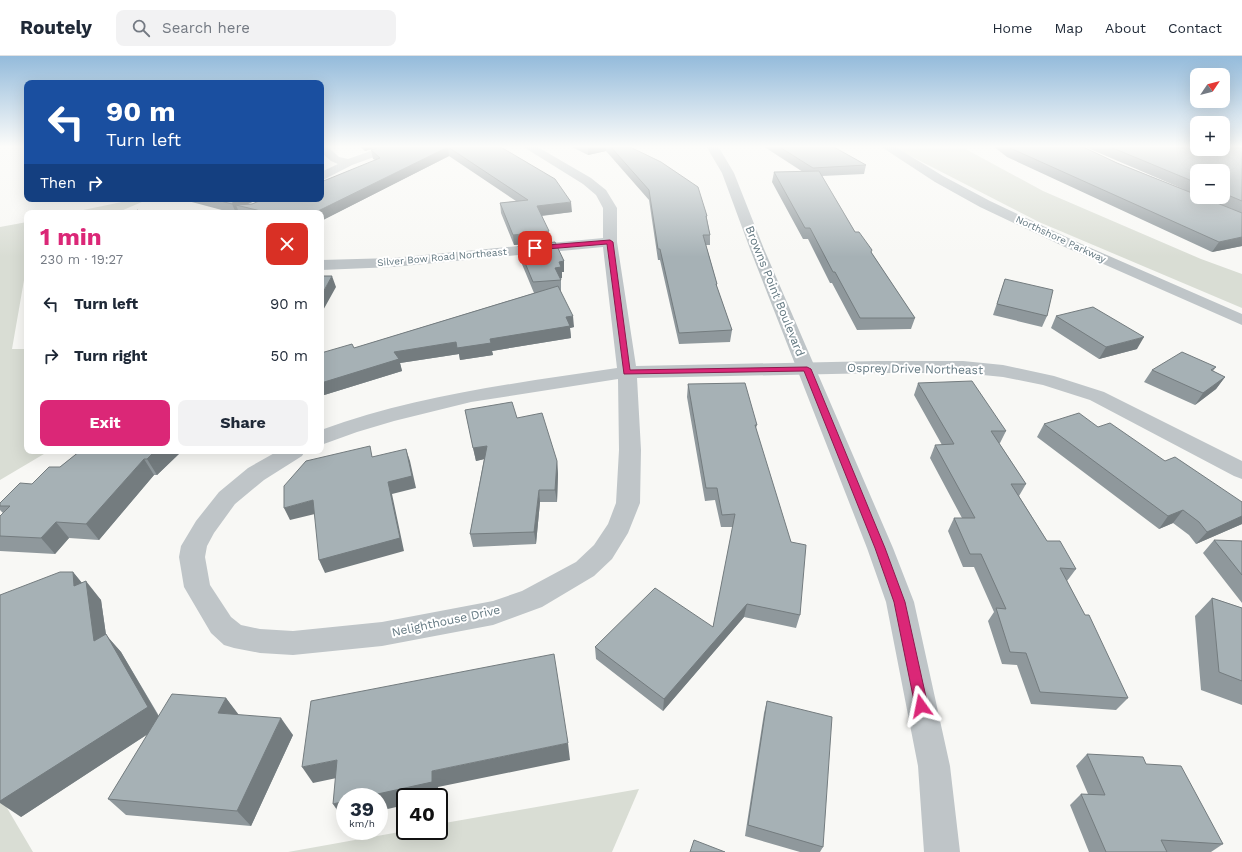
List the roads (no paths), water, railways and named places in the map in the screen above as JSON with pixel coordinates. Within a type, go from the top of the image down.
[{"type":"street","name":"Nelighthouse Drive","points":[[289,454],[256,474],[227,498],[205,527],[194,546],[192,557],[197,587],[221,625],[234,636],[260,641],[293,642],[382,634],[493,613],[532,599],[585,569],[603,552],[619,526],[628,502],[630,450],[627,372],[610,242],[610,208],[601,193],[590,183]]},
{"type":"street","name":"Browns Point Boulevard","points":[[732,183],[757,249],[880,548],[900,602],[934,766],[942,852]]},
{"type":"street","name":"Northshore Parkway","points":[[947,183],[985,204],[1072,245],[1242,320]]},
{"type":"street","name":"Silver Bow Road Northeast","points":[[324,265],[383,264],[576,244],[610,242]]},
{"type":"street","name":"Osprey Drive Northeast","points":[[627,372],[963,367],[1003,371],[1047,380],[1097,396],[1242,471]]},
{"type":"street","points":[[324,437],[383,418],[471,396],[627,372]]}]
